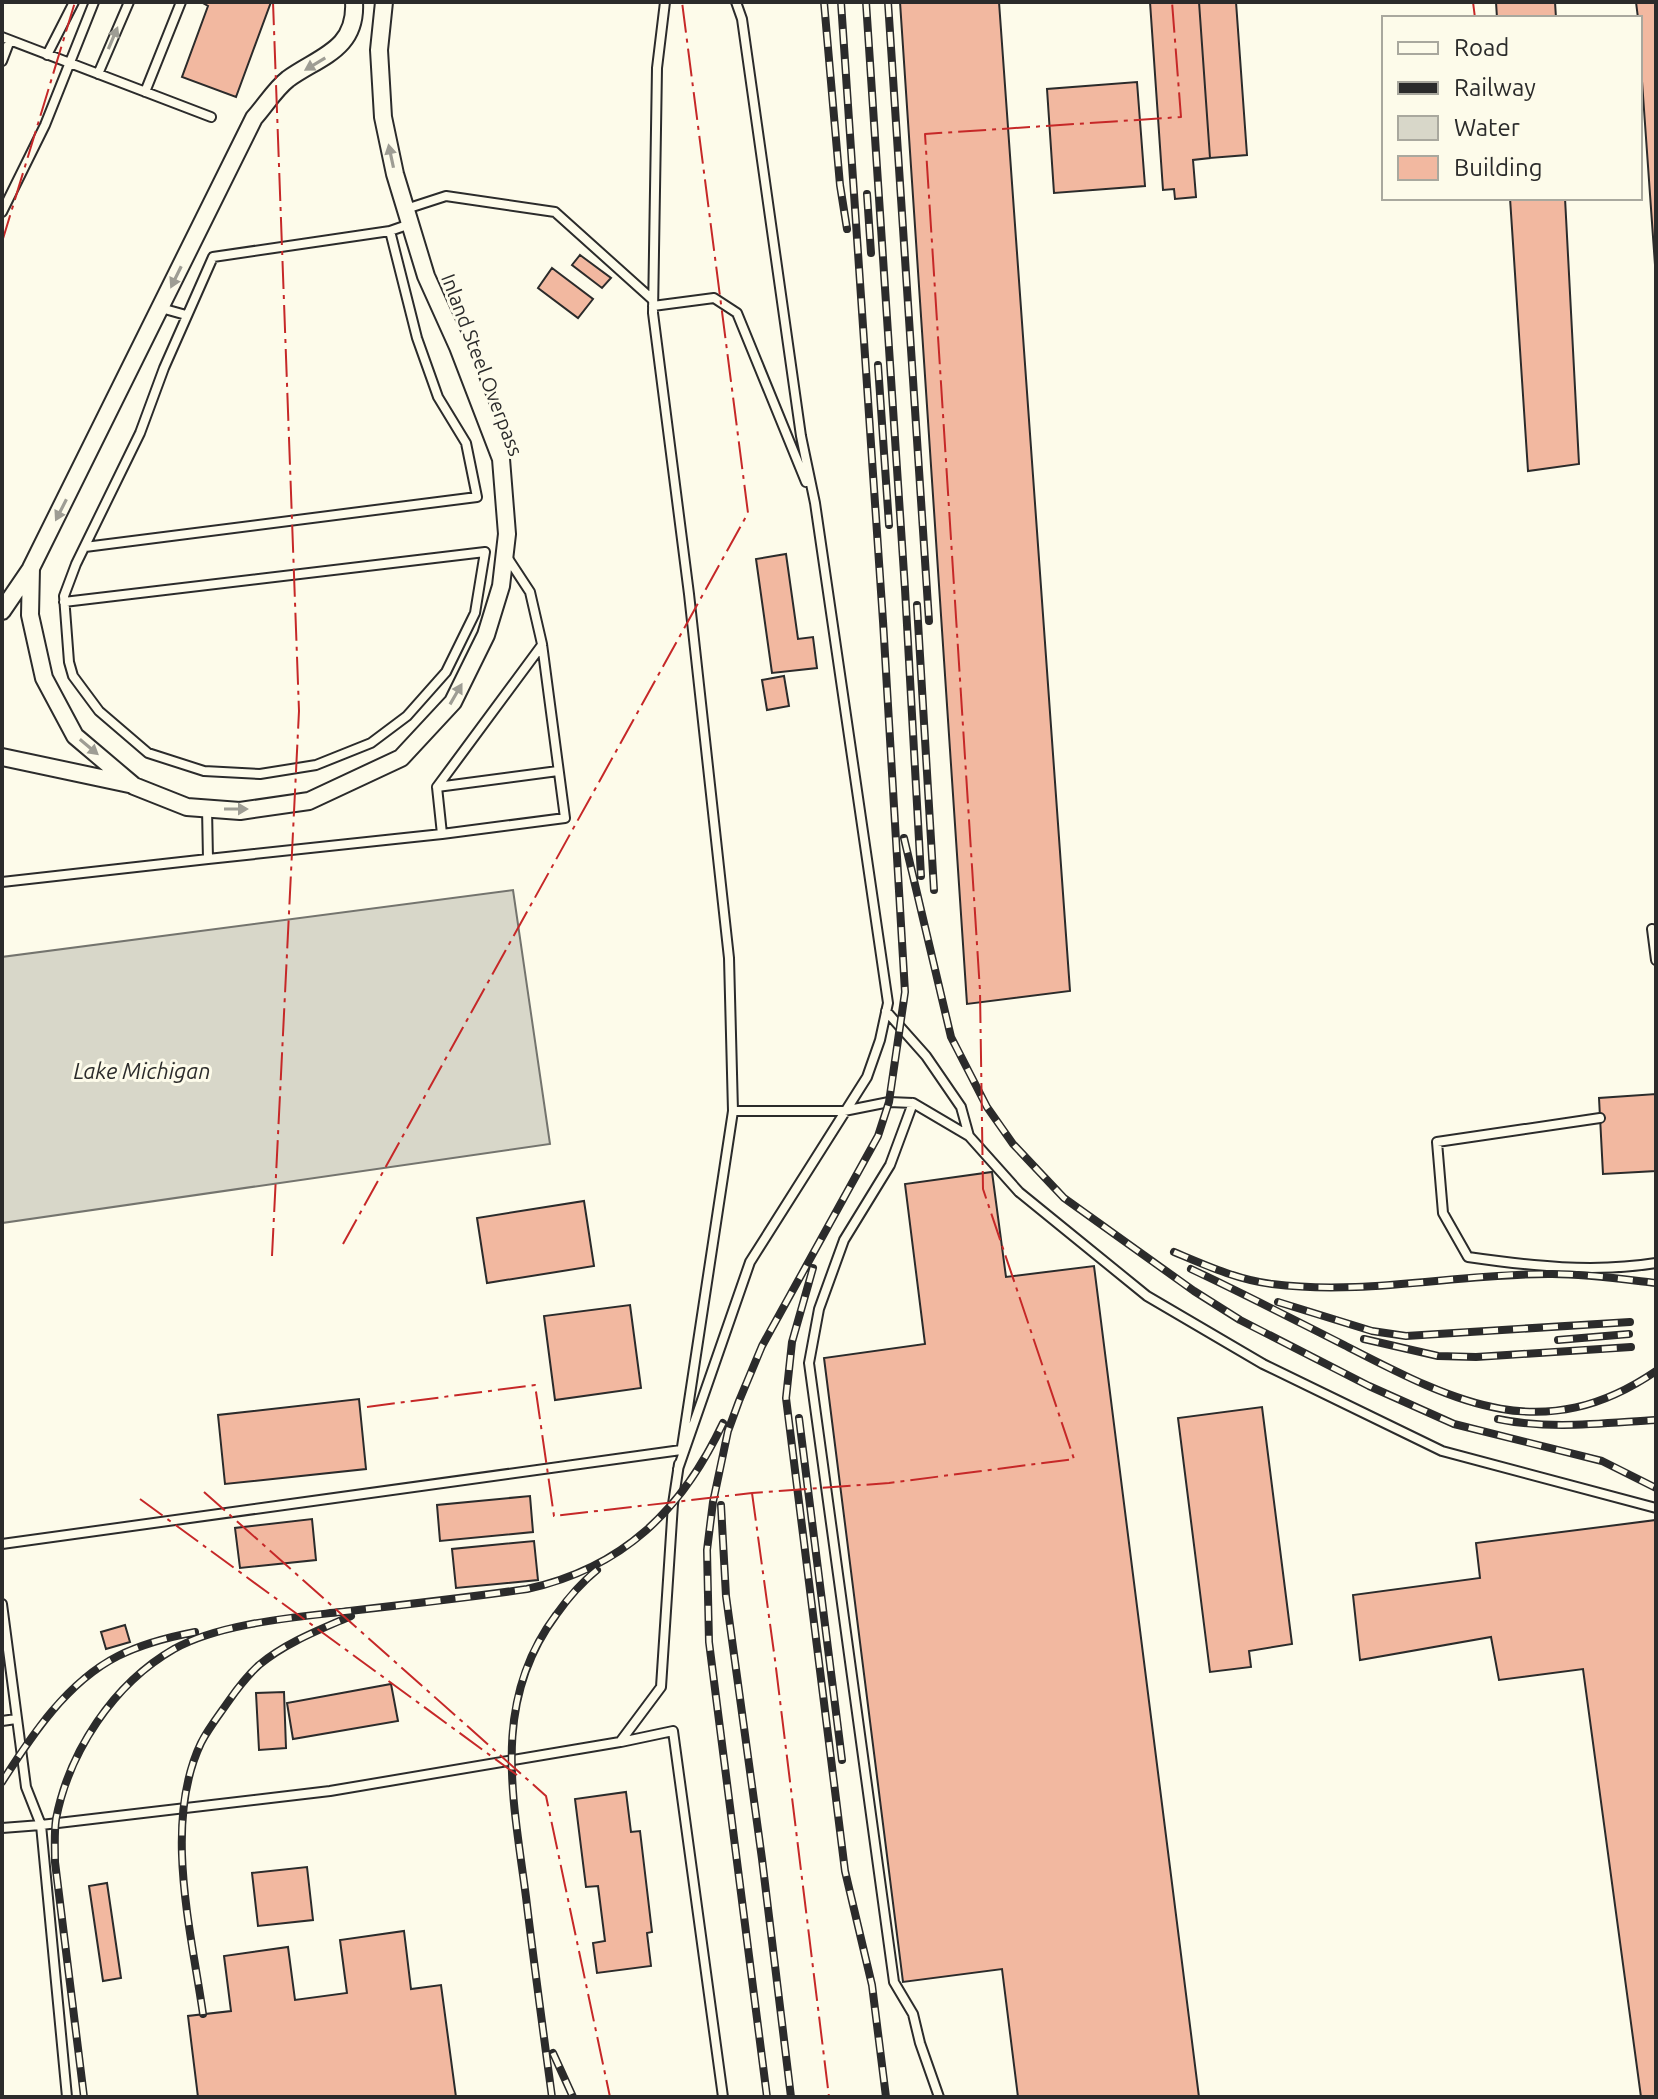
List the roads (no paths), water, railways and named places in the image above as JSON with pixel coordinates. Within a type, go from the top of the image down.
[{"type":"street","name":"Inland Steel Overpass","points":[[2,611],[31,568],[254,118],[286,80],[322,61],[338,47],[349,32],[355,11],[354,2]]},
{"type":"street","name":"Inland Steel Overpass","points":[[31,568],[30,615],[44,678],[75,736],[134,786],[187,807],[240,811],[309,801],[401,758],[453,702],[486,635],[501,586],[507,534],[501,459],[458,347],[426,276],[395,174],[383,117],[379,50],[384,2]]},
{"type":"street","points":[[2,757],[134,786]]},
{"type":"lane","points":[[47,55],[74,2]]},
{"type":"lane","points":[[2,212],[45,125],[94,2]]},
{"type":"lane","points":[[98,74],[129,2]]},
{"type":"lane","points":[[145,92],[181,2]]},
{"type":"lane","points":[[620,1742],[661,1687],[673,1504],[733,1111],[729,958],[691,609],[653,303],[657,68],[665,2]]},
{"type":"lane","points":[[678,1469],[750,1262],[867,1077],[880,1040],[888,1003],[815,503],[801,436],[742,19],[736,2]]},
{"type":"lane","points":[[2,61],[6,39],[211,117]]},
{"type":"lane","points":[[64,602],[485,552],[471,622],[446,672],[407,716],[371,743],[316,765],[260,774],[204,771],[148,753],[99,711],[73,676],[69,662],[64,602],[64,596],[140,433],[186,315],[213,257],[390,231],[446,196],[555,212],[653,303],[714,298],[737,313],[815,503]]},
{"type":"lane","points":[[85,547],[477,497],[466,443],[438,397],[417,338],[390,231]]},
{"type":"lane","points":[[161,308],[186,315]]},
{"type":"lane","points":[[2,882],[565,818],[542,644],[530,592],[505,553]]},
{"type":"lane","points":[[442,834],[437,787],[542,644]]},
{"type":"lane","points":[[437,787],[558,771]]},
{"type":"lane","points":[[207,808],[208,859]]},
{"type":"lane","points":[[1652,929],[1656,960]]},
{"type":"lane","points":[[886,1011],[926,1056],[961,1107],[969,1136]]},
{"type":"lane","points":[[733,1111],[844,1111],[889,1102],[913,1103],[969,1136],[1019,1192],[1147,1296],[1263,1364],[1442,1451],[1656,1508]]},
{"type":"lane","points":[[913,1103],[890,1165],[844,1240],[819,1309],[809,1363],[894,1982],[913,2014],[939,2097]]},
{"type":"lane","points":[[1600,1118],[1437,1142],[1443,1213],[1468,1257],[1521,1264],[1617,1269],[1656,1263]]},
{"type":"lane","points":[[2,1544],[681,1450]]},
{"type":"lane","points":[[2,1604],[26,1787],[41,1825],[67,2097]]},
{"type":"lane","points":[[2,1721],[16,1719]]},
{"type":"lane","points":[[2,1828],[330,1791],[673,1731],[723,2097]]},
{"type":"water","name":"Lake Michigan","points":[[513,890],[550,1144],[2,1223],[2,957]]},
{"type":"railway","points":[[824,2],[840,185],[847,229]]},
{"type":"railway","points":[[767,2097],[709,1642],[707,1550],[713,1502],[728,1431],[739,1401],[762,1346],[878,1136],[889,1102],[905,992],[841,2]]},
{"type":"railway","points":[[866,2],[921,876]]},
{"type":"railway","points":[[888,2],[929,621]]},
{"type":"railway","points":[[867,194],[871,253]]},
{"type":"railway","points":[[878,365],[889,525]]},
{"type":"railway","points":[[917,605],[934,890]]},
{"type":"railway","points":[[904,838],[951,1037],[987,1107],[1013,1144],[1064,1198],[1240,1320],[1369,1386],[1454,1424],[1602,1461],[1656,1488]]},
{"type":"railway","points":[[1174,1252],[1247,1279],[1307,1287],[1377,1286],[1552,1274],[1656,1283]]},
{"type":"railway","points":[[813,1268],[792,1342],[786,1398],[845,1871],[872,1985],[886,2097]]},
{"type":"railway","points":[[1191,1269],[1423,1384],[1498,1408],[1536,1412],[1574,1408],[1614,1395],[1656,1371]]},
{"type":"railway","points":[[1278,1302],[1372,1331],[1406,1336],[1630,1322]]},
{"type":"railway","points":[[1558,1340],[1629,1334]]},
{"type":"railway","points":[[1364,1339],[1438,1356],[1476,1357],[1631,1347]]},
{"type":"railway","points":[[799,1418],[842,1760]]},
{"type":"railway","points":[[1498,1419],[1557,1425],[1656,1420]]},
{"type":"railway","points":[[84,2097],[55,1862],[55,1824],[71,1769],[97,1722],[113,1701],[132,1681],[174,1649],[192,1640],[233,1628],[527,1589],[592,1566],[646,1531],[668,1508],[689,1483],[723,1423]]},
{"type":"railway","points":[[721,1505],[726,1596],[791,2097]]},
{"type":"railway","points":[[552,2097],[516,1823],[512,1751],[522,1682],[536,1648],[565,1603],[597,1570]]},
{"type":"railway","points":[[203,2014],[187,1912],[182,1842],[190,1774],[201,1743],[235,1692],[259,1665],[291,1644],[351,1616]]},
{"type":"railway","points":[[2,1782],[38,1728],[83,1680],[127,1652],[195,1632]]},
{"type":"railway","points":[[553,2053],[573,2097]]}]
